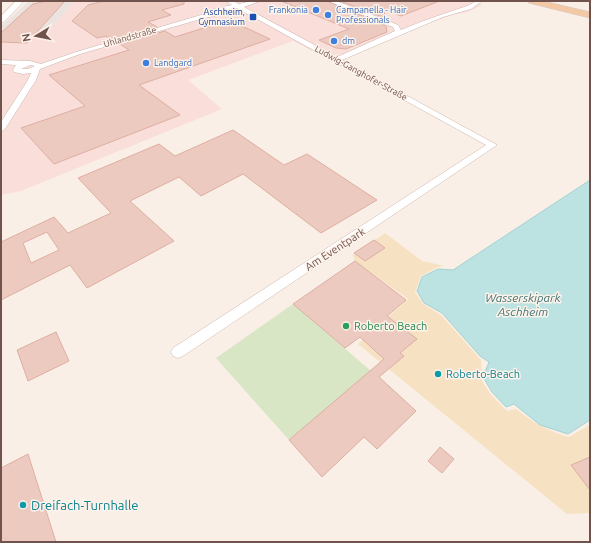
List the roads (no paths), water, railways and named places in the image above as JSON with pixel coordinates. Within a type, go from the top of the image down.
[{"type":"main road","points":[[532,1],[590,15]]},
{"type":"street","points":[[1,20],[20,1]]},
{"type":"street","name":"Ludwig-Ganghofer-Straße","points":[[229,1],[492,145]]},
{"type":"street","name":"Uhlandstraße","points":[[1,66],[20,70],[36,66],[211,14],[233,10],[239,6],[258,1]]},
{"type":"street","points":[[331,1],[396,29]]},
{"type":"street","points":[[336,60],[396,29],[418,25],[451,12],[469,8],[479,1]]},
{"type":"street","name":"Uhlandstraße","points":[[1,62],[26,63],[36,66]]},
{"type":"street","points":[[26,63],[19,66],[28,85]]},
{"type":"street","points":[[1,130],[34,77],[36,66]]},
{"type":"street","name":"Am Eventpark","points":[[178,352],[492,145]]},
{"type":"water","name":"Wasserskipark Aschheim","points":[[590,180],[590,420],[568,434],[540,425],[514,404],[506,407],[492,392],[483,377],[489,362],[480,356],[442,313],[424,303],[417,291],[422,277],[438,269],[453,270]]},
{"type":"place","name":"Frankonia","points":[[316,10]]},
{"type":"place","name":"Campanella - Hair Professionals","points":[[328,15]]},
{"type":"place","name":"Aschheim, Gymnasium","points":[[253,17]]},
{"type":"place","name":"dm","points":[[334,41]]},
{"type":"place","name":"Landgard","points":[[146,63]]},
{"type":"place","name":"Roberto Beach","points":[[346,326]]},
{"type":"place","name":"Roberto-Beach","points":[[438,374]]},
{"type":"place","name":"Dreifach-Turnhalle","points":[[23,505]]}]
